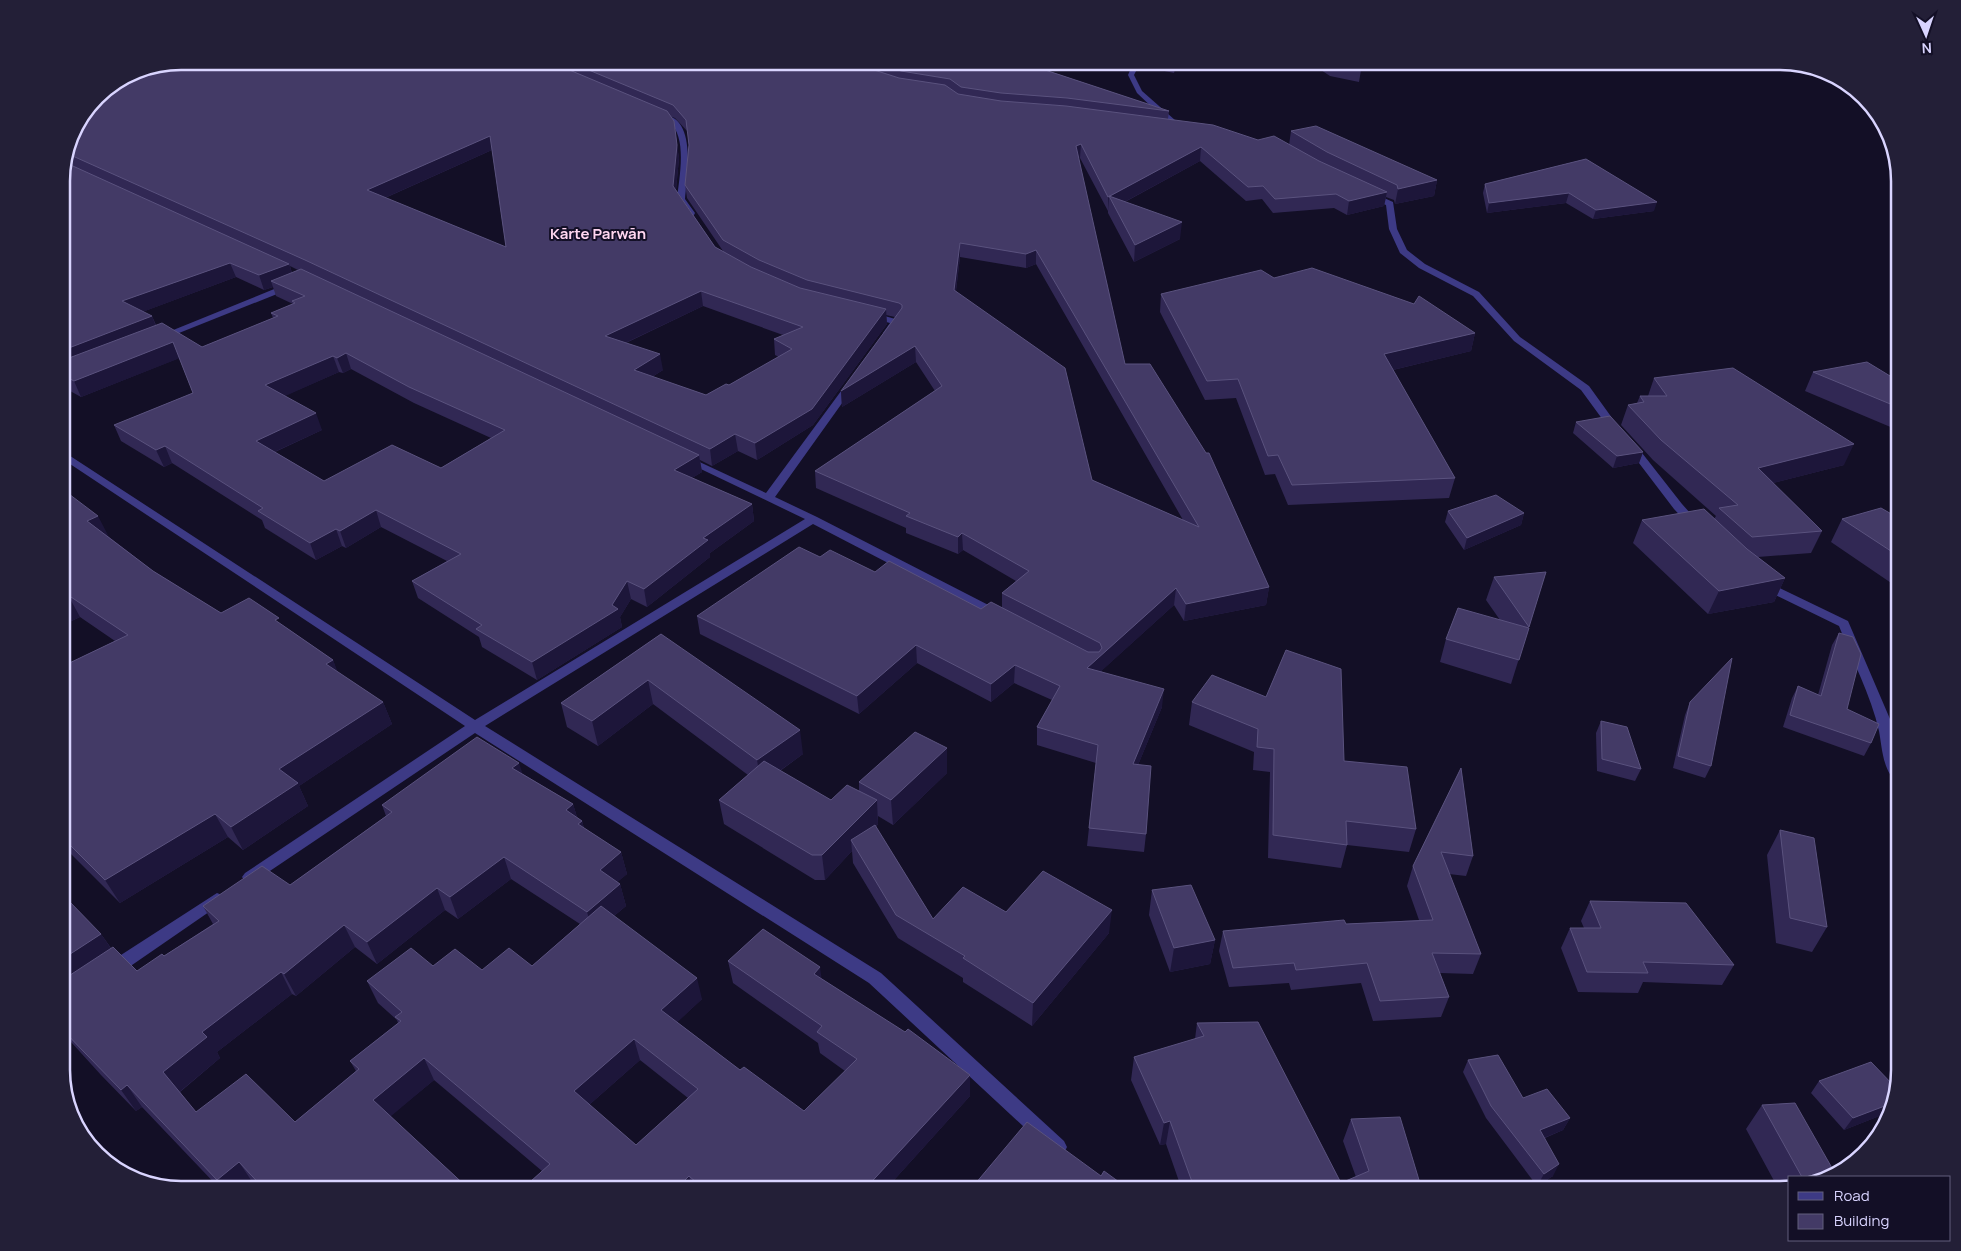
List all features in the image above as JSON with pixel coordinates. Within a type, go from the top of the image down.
[{"type":"street","points":[[876,70],[871,77],[886,82]]},
{"type":"street","points":[[1132,70],[1131,75],[1138,92],[1186,130],[1165,128]]},
{"type":"street","points":[[649,112],[672,121],[682,133],[685,158],[681,199],[696,221]]},
{"type":"street","points":[[1364,192],[1390,204],[1393,229],[1403,251],[1422,266],[1476,294],[1517,339],[1585,388],[1609,421],[1648,464],[1686,516],[1700,529]]},
{"type":"street","points":[[152,340],[297,283]]},
{"type":"street","points":[[858,312],[896,322],[884,338]]},
{"type":"street","points":[[768,498],[855,378]]},
{"type":"street","points":[[679,456],[813,519],[1006,620]]},
{"type":"street","points":[[70,458],[475,726],[875,978],[1071,1160]]},
{"type":"street","points":[[103,976],[475,726],[813,519]]},
{"type":"street","points":[[1757,580],[1844,624],[1883,719],[1891,754]]},
{"type":"building","points":[[569,70],[667,111],[674,121],[677,145],[673,186],[715,247],[751,267],[800,288],[886,309],[812,409],[755,443],[735,434],[710,449],[305,260],[73,156],[78,139],[89,119],[119,89],[139,78],[167,71]],"holes":[[[490,136],[506,247],[367,190]],[[701,291],[803,327],[774,339],[792,349],[729,385],[726,384],[706,395],[634,370],[660,354],[605,336]]]},
{"type":"building","points":[[589,70],[874,70],[899,78],[945,85],[958,94],[1001,101],[1066,106],[1213,125],[1258,140],[1274,136],[1319,161],[1387,192],[1349,201],[1336,194],[1275,199],[1263,186],[1248,187],[1201,147],[1108,197],[1081,144],[1076,146],[1125,364],[1150,364],[1206,453],[1209,453],[1269,587],[1186,604],[1176,588],[1087,668],[1164,689],[1133,764],[1151,766],[1146,834],[1089,828],[1098,745],[1037,727],[1060,686],[1015,665],[991,684],[916,645],[857,696],[697,616],[799,547],[820,557],[830,550],[875,572],[889,561],[981,609],[991,602],[1088,652],[1099,652],[1102,648],[1100,643],[1002,593],[1029,571],[962,533],[958,537],[906,516],[910,513],[815,471],[942,386],[915,346],[841,391],[902,308],[902,305],[807,280],[759,260],[723,240],[685,185],[689,145],[686,120],[673,105]],"holes":[[[960,243],[1026,254],[1036,250],[1199,527],[1092,480],[1065,368],[954,290]]]},
{"type":"building","points":[[898,70],[1045,70],[1169,111],[1067,98],[1001,93],[961,87],[950,79]]},
{"type":"building","points":[[1316,126],[1437,180],[1398,189],[1397,185],[1327,152],[1291,131]]},
{"type":"building","points":[[1586,159],[1657,202],[1596,210],[1569,193],[1489,203],[1485,184]]},
{"type":"building","points":[[71,165],[289,264],[259,275],[230,263],[122,301],[152,316],[70,348]]},
{"type":"building","points":[[1109,196],[1182,222],[1135,245]]},
{"type":"building","points":[[1312,268],[1414,304],[1419,296],[1475,333],[1384,354],[1455,478],[1292,485],[1278,455],[1268,456],[1238,379],[1207,381],[1161,294],[1261,270],[1274,278]]},
{"type":"building","points":[[301,269],[699,455],[674,470],[752,504],[703,538],[708,540],[644,589],[627,581],[612,605],[618,609],[532,662],[476,629],[482,625],[412,581],[461,554],[376,510],[340,531],[336,529],[310,543],[258,511],[263,508],[165,446],[156,450],[114,425],[193,393],[173,342],[74,381],[70,379],[70,358],[162,323],[202,347],[278,316],[271,313],[295,303],[292,301],[305,296],[271,281]],"holes":[[[346,353],[409,387],[505,430],[441,468],[392,445],[324,481],[256,441],[316,413],[265,385],[333,356],[337,358]]]},
{"type":"building","points":[[1867,362],[1891,377],[1891,404],[1813,372]]},
{"type":"building","points":[[1733,368],[1854,444],[1758,468],[1822,531],[1752,537],[1719,508],[1738,505],[1661,440],[1628,405],[1644,402],[1640,396],[1667,396],[1654,378]]},
{"type":"building","points":[[1610,416],[1643,452],[1617,456],[1576,422]]},
{"type":"building","points":[[70,495],[98,516],[87,521],[153,571],[221,613],[249,598],[279,618],[275,620],[333,660],[326,664],[383,702],[279,769],[298,783],[231,827],[215,814],[105,880],[70,845],[70,663],[128,635],[70,596]]},
{"type":"building","points":[[1496,495],[1524,513],[1467,538],[1448,511]]},
{"type":"building","points":[[1881,508],[1891,514],[1891,551],[1842,519]]},
{"type":"building","points":[[1704,509],[1747,549],[1785,578],[1719,591],[1642,520]]},
{"type":"building","points":[[1546,572],[1529,627],[1494,577]]},
{"type":"building","points":[[1458,608],[1529,628],[1519,660],[1446,639]]},
{"type":"building","points":[[1839,633],[1853,637],[1861,654],[1847,709],[1879,724],[1871,743],[1790,715],[1798,686],[1821,696]]},
{"type":"building","points":[[661,634],[800,730],[757,760],[648,680],[592,721],[561,703]]},
{"type":"building","points":[[1286,650],[1341,669],[1344,761],[1407,767],[1416,829],[1346,821],[1347,845],[1273,835],[1274,749],[1257,747],[1258,729],[1192,702],[1212,675],[1266,697]]},
{"type":"building","points":[[1732,658],[1711,766],[1678,756],[1690,702]]},
{"type":"building","points":[[1601,721],[1627,727],[1641,769],[1602,759]]},
{"type":"building","points":[[915,732],[947,748],[891,800],[859,782]]},
{"type":"building","points":[[477,737],[519,763],[512,768],[573,804],[566,810],[582,821],[578,824],[621,852],[600,870],[620,884],[587,912],[504,857],[450,897],[437,888],[367,942],[344,925],[284,974],[281,972],[202,1032],[207,1037],[163,1072],[196,1112],[246,1074],[295,1122],[359,1069],[350,1061],[401,1021],[395,1017],[402,1012],[367,981],[411,948],[433,966],[455,949],[482,970],[509,948],[532,966],[601,906],[697,978],[661,1010],[740,1070],[744,1067],[804,1111],[857,1059],[817,1032],[822,1026],[728,961],[763,929],[820,967],[814,974],[905,1032],[908,1029],[970,1075],[872,1181],[695,1181],[689,1176],[684,1181],[531,1181],[550,1164],[424,1058],[373,1100],[460,1181],[257,1181],[239,1162],[217,1180],[127,1085],[121,1090],[70,1037],[70,975],[113,947],[137,971],[219,921],[203,906],[262,866],[290,885],[392,812],[382,805]],"holes":[[[634,1039],[698,1089],[636,1145],[574,1091]]]},
{"type":"building","points":[[764,761],[831,800],[847,785],[877,800],[822,855],[812,855],[719,800]]},
{"type":"building","points":[[1461,768],[1473,856],[1441,852],[1481,954],[1432,953],[1449,997],[1380,1001],[1367,963],[1296,970],[1294,963],[1233,968],[1223,931],[1344,920],[1346,924],[1433,920],[1413,866]]},
{"type":"building","points":[[875,825],[933,919],[963,887],[1006,912],[1043,871],[1112,910],[1033,1003],[963,958],[965,956],[896,915],[851,840]]},
{"type":"building","points":[[1780,830],[1814,838],[1827,927],[1790,918]]},
{"type":"building","points":[[1191,885],[1215,940],[1174,948],[1152,890]]},
{"type":"building","points":[[1590,901],[1686,903],[1734,965],[1643,962],[1648,973],[1587,972],[1570,928],[1601,928]]},
{"type":"building","points":[[70,902],[101,934],[70,954]]},
{"type":"building","points":[[1258,1022],[1340,1181],[1192,1181],[1170,1121],[1164,1123],[1134,1057],[1204,1036],[1197,1023]]},
{"type":"building","points":[[1498,1055],[1523,1098],[1547,1089],[1570,1118],[1540,1130],[1559,1164],[1544,1174],[1491,1106],[1468,1060]]},
{"type":"building","points":[[1871,1062],[1890,1082],[1885,1106],[1853,1118],[1819,1081]]},
{"type":"building","points":[[1795,1103],[1832,1168],[1812,1176],[1801,1176],[1762,1105]]},
{"type":"building","points":[[1400,1117],[1419,1181],[1346,1181],[1369,1171],[1351,1119]]},
{"type":"building","points":[[1027,1122],[1101,1176],[1104,1171],[1118,1181],[978,1181]]},
{"type":"district","name":"Kārte Parwān","points":[[598,234]]}]
